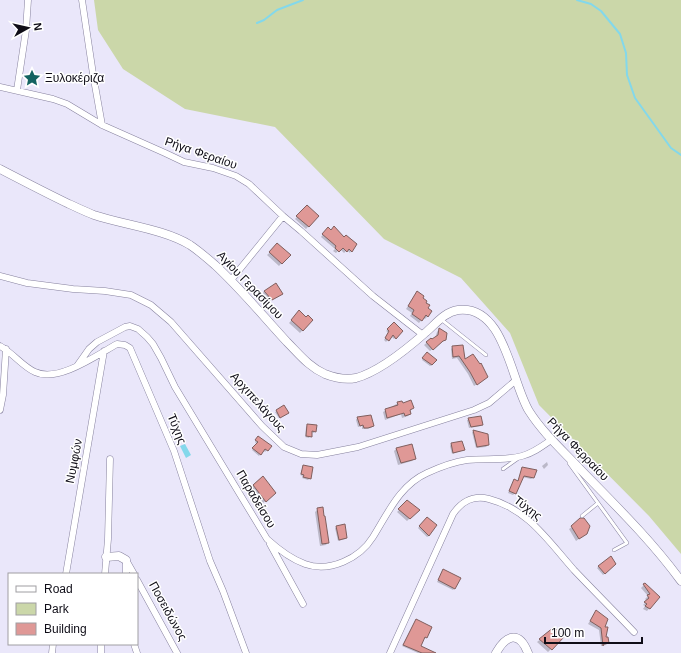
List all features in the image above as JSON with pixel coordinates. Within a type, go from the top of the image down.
[{"type":"street","points":[[17,90],[26,30],[28,0]]},
{"type":"street","points":[[82,0],[102,125]]},
{"type":"street","name":"Ρήγα Φεραίου","points":[[0,87],[17,90],[67,104],[102,125],[184,162],[214,168],[236,176],[249,184],[372,296],[423,335]]},
{"type":"street","name":"Αγίου Γερασίμου","points":[[0,169],[93,215],[179,239],[203,254],[231,280],[313,368],[336,378],[356,378],[365,374],[384,364],[423,335]]},
{"type":"street","points":[[231,280],[283,216]]},
{"type":"street","name":"Αρχιπελάγους","points":[[0,276],[27,283],[72,289],[131,294],[151,305],[171,322],[262,426],[284,447],[301,454],[317,455],[358,447],[474,410],[489,403],[515,381]]},
{"type":"street","name":"Ρήγα Φερραίου","points":[[423,335],[448,313],[459,310],[471,311],[483,316],[498,333],[525,405],[535,420],[554,442],[647,538],[681,581]]},
{"type":"street","name":"Παραδείσου","points":[[77,366],[89,349],[97,342],[125,327],[130,326],[138,329],[153,344],[179,393],[267,539],[276,547],[304,564],[323,566],[342,562],[354,556],[373,538],[387,513],[401,493],[410,484],[424,474],[457,462],[520,456],[554,442]]},
{"type":"street","name":"Τύχης","points":[[3,348],[34,372],[46,375],[62,372],[77,366],[118,344],[125,345],[130,348],[174,451],[210,561],[224,591],[246,653]]},
{"type":"street","points":[[0,410],[3,348]]},
{"type":"street","name":"Νυμφών","points":[[66,573],[104,351]]},
{"type":"street","points":[[105,573],[110,459]]},
{"type":"street","name":"Τύχης","points":[[390,653],[459,505],[468,500],[477,498],[484,498],[505,504],[520,513],[538,530],[634,632]]},
{"type":"street","points":[[267,539],[303,604]]},
{"type":"street","points":[[106,557],[120,556],[126,560],[126,573]]},
{"type":"street","name":"Ποσειδώνος","points":[[126,560],[133,573]]},
{"type":"street","name":"Ποσειδώνος","points":[[138,582],[177,653]]},
{"type":"street","points":[[496,653],[504,641],[508,638],[515,638],[521,641],[528,653]]},
{"type":"lane","points":[[440,319],[486,355]]},
{"type":"lane","points":[[554,442],[627,543],[614,550]]},
{"type":"lane","points":[[503,469],[520,456]]},
{"type":"lane","points":[[582,516],[598,502]]},
{"type":"green space","points":[[94,0],[681,0],[681,554],[649,516],[539,405],[510,333],[461,278],[384,239],[275,127],[185,109],[123,69],[98,30]]},
{"type":"water","points":[[185,444],[191,455],[186,458],[180,446]]},
{"type":"building","points":[[307,205],[319,216],[309,227],[296,216]]},
{"type":"building","points":[[334,226],[344,237],[346,235],[357,244],[352,252],[349,249],[347,252],[343,248],[339,252],[335,248],[336,246],[322,234],[328,227],[331,230]]},
{"type":"building","points":[[277,243],[291,255],[282,264],[269,252]]},
{"type":"building","points":[[276,283],[283,294],[272,300],[264,291]]},
{"type":"building","points":[[417,291],[424,296],[423,298],[427,301],[426,303],[430,305],[428,308],[432,311],[428,317],[426,315],[422,321],[412,314],[414,310],[408,306]]},
{"type":"building","points":[[299,310],[306,317],[308,315],[313,320],[303,331],[291,320]]},
{"type":"building","points":[[394,322],[403,331],[396,339],[393,335],[389,341],[385,338],[389,331],[387,329]]},
{"type":"building","points":[[439,328],[447,333],[446,340],[433,350],[426,342],[438,335]]},
{"type":"building","points":[[463,345],[465,359],[473,354],[480,364],[481,363],[488,377],[477,385],[459,356],[453,357],[452,346]]},
{"type":"building","points":[[427,352],[437,360],[432,365],[422,358]]},
{"type":"building","points":[[411,400],[414,408],[410,410],[411,414],[405,416],[404,413],[387,418],[385,409],[398,405],[397,402],[402,401],[403,403]]},
{"type":"building","points":[[284,405],[289,413],[280,418],[276,410]]},
{"type":"building","points":[[371,415],[374,426],[364,428],[363,425],[360,426],[357,417]]},
{"type":"building","points":[[481,416],[483,425],[471,427],[468,418]]},
{"type":"building","points":[[307,424],[317,425],[316,432],[312,431],[312,437],[306,436]]},
{"type":"building","points":[[473,430],[488,434],[489,445],[477,447]]},
{"type":"building","points":[[258,436],[272,446],[268,451],[265,449],[261,455],[252,448],[258,442],[255,440]]},
{"type":"building","points":[[462,441],[465,450],[453,453],[451,443]]},
{"type":"building","points":[[412,444],[416,459],[401,463],[396,448]]},
{"type":"building","points":[[303,465],[313,467],[311,479],[303,477],[304,475],[301,474]]},
{"type":"building","points":[[522,467],[537,470],[534,478],[524,476],[516,494],[509,491],[514,479],[518,481]]},
{"type":"building","points":[[263,476],[276,493],[266,502],[253,485]]},
{"type":"building","points":[[407,500],[420,510],[410,519],[398,509]]},
{"type":"building","points":[[323,507],[329,543],[322,544],[317,508]]},
{"type":"building","points":[[427,517],[437,525],[429,536],[419,526]]},
{"type":"building","points":[[580,518],[584,518],[590,526],[587,534],[579,539],[571,526]]},
{"type":"building","points":[[345,524],[347,538],[339,540],[336,526]]},
{"type":"building","points":[[611,556],[616,564],[605,574],[598,566]]},
{"type":"building","points":[[443,569],[461,578],[455,589],[438,580]]},
{"type":"building","points":[[645,583],[660,597],[650,609],[645,606],[647,604],[644,602],[649,598],[647,595],[650,594],[643,584]]},
{"type":"building","points":[[596,610],[608,619],[605,627],[608,627],[606,637],[608,637],[609,643],[604,644],[603,646],[601,628],[590,621]]},
{"type":"building","points":[[416,619],[432,627],[421,646],[436,653],[422,653],[403,645]]},
{"type":"building","points":[[554,627],[564,637],[552,650],[539,639]]},
{"type":"waterway","points":[[257,23],[264,20],[277,10],[303,0]]},
{"type":"waterway","points":[[577,0],[591,4],[601,11],[620,34],[626,53],[627,75],[635,98],[671,148],[681,155]]},
{"type":"place","name":"Ξυλοκέριζα","points":[[32,78]]}]
